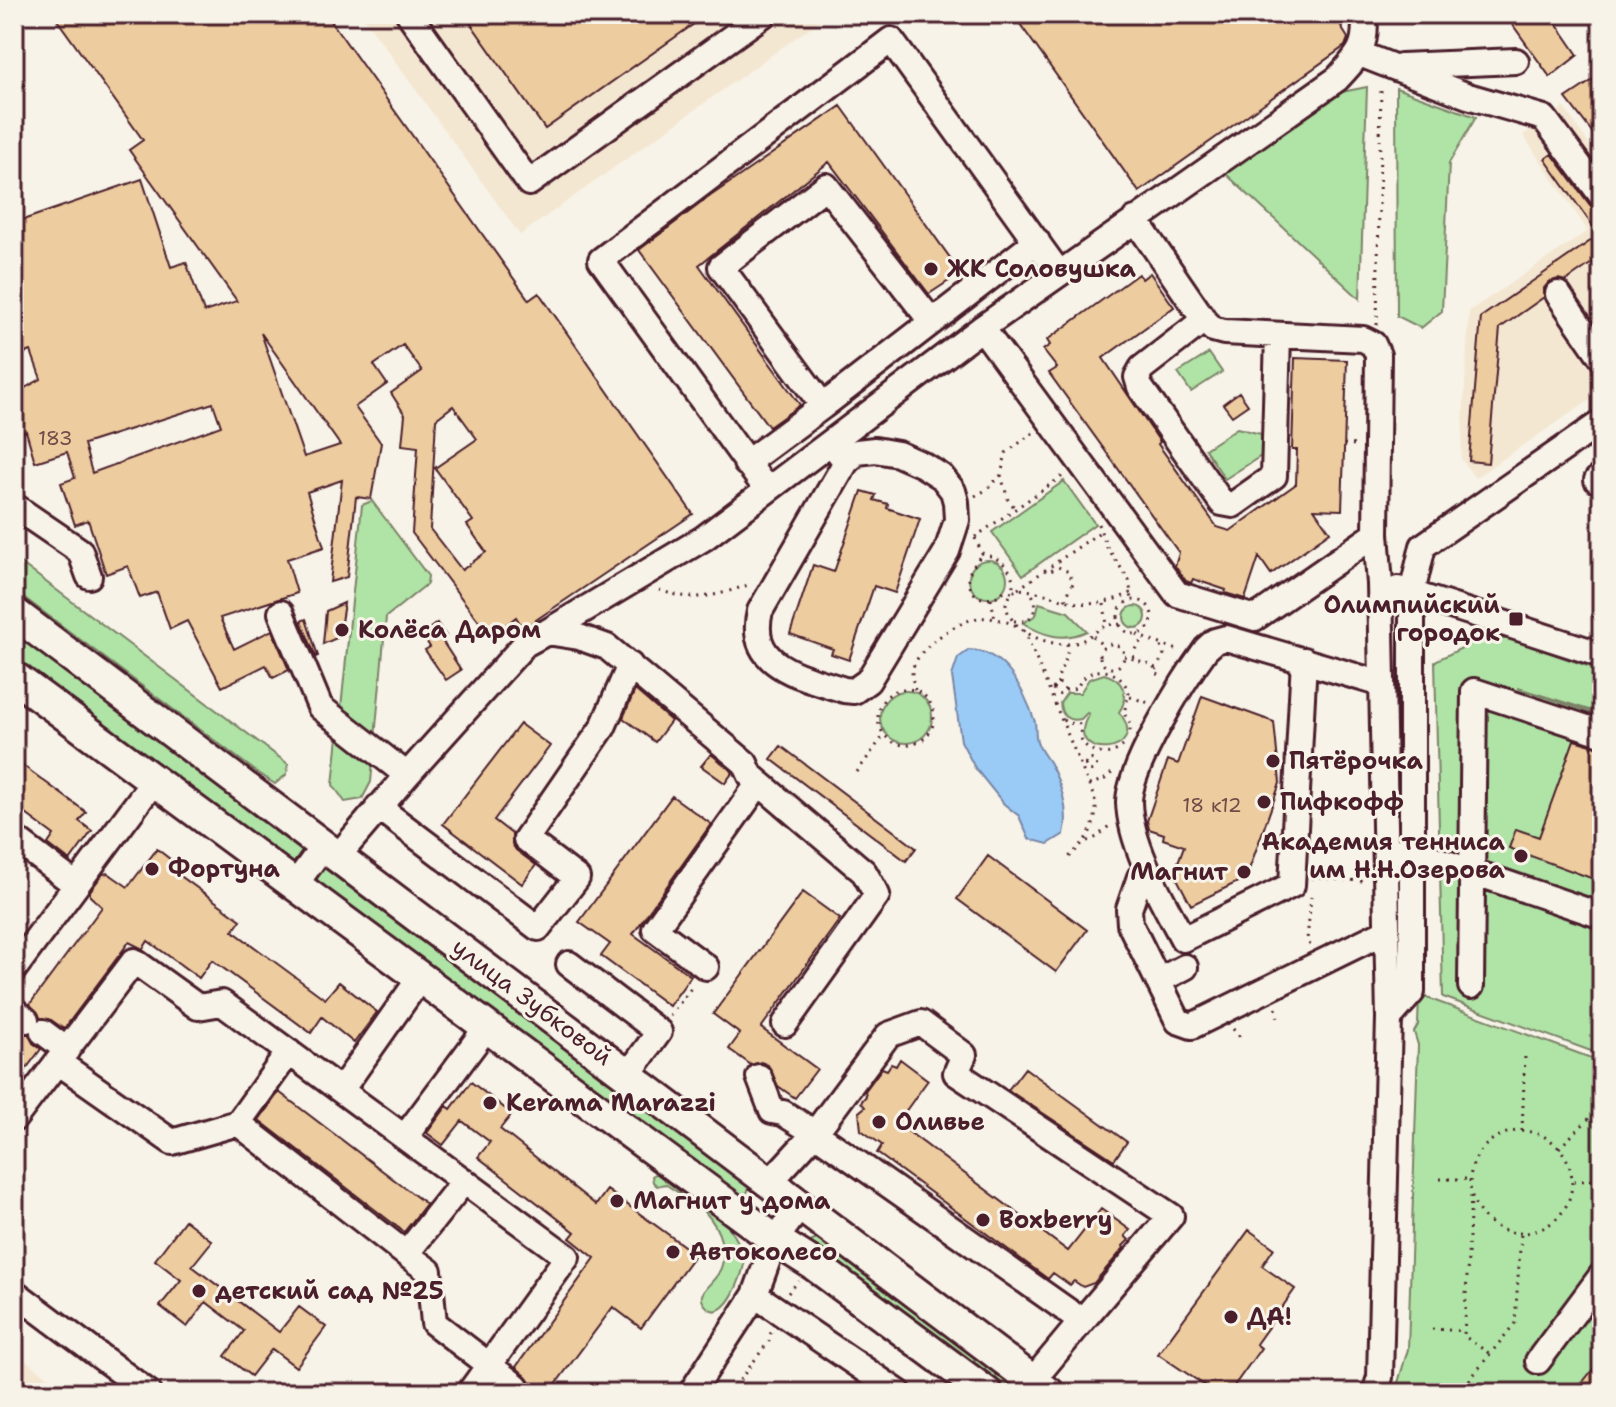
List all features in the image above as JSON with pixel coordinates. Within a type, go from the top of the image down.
[{"type":"main road","name":"улица Зубковой","points":[[14,613],[1041,1386]]},
{"type":"main road","name":"улица Зубковой","points":[[14,677],[775,1240],[813,1264],[987,1393]]},
{"type":"street","points":[[409,14],[529,183],[764,14]]},
{"type":"street","points":[[1364,14],[1366,33],[1377,61],[1468,96],[1544,118],[1602,196]]},
{"type":"street","points":[[767,490],[601,260],[891,40],[1059,273]]},
{"type":"street","points":[[295,885],[378,807],[514,653],[704,538],[767,490],[838,452],[982,328],[1337,79],[1377,61],[1516,61]]},
{"type":"street","points":[[823,406],[721,267],[814,195],[826,186],[932,322]]},
{"type":"street","points":[[1135,219],[1213,329],[1363,339],[1373,344],[1378,355],[1376,534],[1380,584],[1389,1018],[1380,1377],[1375,1393]]},
{"type":"street","points":[[746,463],[1037,241]]},
{"type":"street","points":[[1558,294],[1602,358]]},
{"type":"street","points":[[1204,320],[1142,368],[1137,377],[1154,408],[1227,506],[1274,476],[1278,335]]},
{"type":"street","points":[[982,328],[1177,594],[1255,618],[1376,534]]},
{"type":"street","points":[[1389,1018],[1412,992],[1412,593],[1423,546],[1602,422]]},
{"type":"street","points":[[875,450],[898,454],[942,477],[953,491],[956,502],[957,520],[947,551],[868,681],[854,691],[779,667],[762,646],[757,622],[838,452],[875,450]]},
{"type":"street","points":[[14,506],[80,551],[89,576]]},
{"type":"street","points":[[1380,584],[1602,655]]},
{"type":"street","points":[[281,613],[320,707],[407,775]]},
{"type":"street","points":[[547,632],[579,637],[607,647],[745,763],[751,776],[864,872],[877,895],[785,1024]]},
{"type":"street","points":[[1304,660],[1292,885],[1183,939],[1143,856],[1129,799],[1133,781],[1178,692],[1200,657],[1215,641],[1226,638],[1304,660],[1382,684]]},
{"type":"street","points":[[378,807],[538,928],[577,878],[526,839],[603,727],[630,665]]},
{"type":"street","points":[[1471,986],[1474,691],[1602,733]]},
{"type":"street","points":[[14,969],[153,782]]},
{"type":"street","points":[[706,967],[655,929],[759,783]]},
{"type":"street","points":[[14,838],[76,885]]},
{"type":"street","points":[[1385,850],[1412,851],[1602,916]]},
{"type":"street","points":[[1140,877],[1128,917],[1178,1021],[1185,1025],[1192,1026],[1386,931]]},
{"type":"street","points":[[14,1119],[134,961],[198,1007],[222,1003],[567,1257],[469,1393]]},
{"type":"street","points":[[569,964],[659,1032],[628,1075]]},
{"type":"street","points":[[1158,981],[1185,967]]},
{"type":"street","points":[[341,1090],[420,978]]},
{"type":"street","points":[[28,1021],[63,1056],[172,1142],[238,1123],[289,1052]]},
{"type":"street","points":[[770,1182],[815,1133],[888,1035],[921,1023],[964,1055],[956,1073],[1171,1216],[1082,1321],[1041,1386]]},
{"type":"street","points":[[405,1137],[487,1027]]},
{"type":"street","points":[[759,1077],[772,1111],[783,1113],[815,1133],[1082,1321]]},
{"type":"street","points":[[238,1123],[429,1271],[434,1323],[516,1386]]},
{"type":"street","points":[[406,1254],[464,1181]]},
{"type":"street","points":[[691,1393],[755,1295],[775,1240],[801,1205]]},
{"type":"street","points":[[1538,1361],[1602,1275]]},
{"type":"street","points":[[14,1292],[149,1393]]},
{"type":"street","points":[[755,1295],[899,1393]]},
{"type":"path","points":[[1373,344],[1378,318],[1377,61]]},
{"type":"path","points":[[1015,509],[1008,500],[1001,475],[1006,453],[1036,430]]},
{"type":"path","points":[[975,538],[1067,473]]},
{"type":"path","points":[[956,502],[986,490],[1001,475]]},
{"type":"path","points":[[1097,522],[1107,547],[1126,573],[1132,600]]},
{"type":"path","points":[[982,553],[971,568],[968,583],[976,596],[991,599],[1004,591],[1018,589],[1100,532]]},
{"type":"path","points":[[968,535],[975,538],[982,553],[1007,566],[1013,576],[1006,610],[1012,621],[1022,629],[1096,802],[1093,827],[1087,841],[1065,861]]},
{"type":"path","points":[[1044,570],[1049,572],[1058,567],[1069,572],[1073,583],[1064,602]]},
{"type":"path","points":[[654,588],[677,597],[694,599],[715,596],[782,574]]},
{"type":"path","points":[[1018,589],[1064,602],[1090,605],[1104,604],[1131,593]]},
{"type":"path","points":[[1012,621],[1026,621],[1036,610],[1030,591]]},
{"type":"path","points":[[991,599],[995,619]]},
{"type":"path","points":[[1137,634],[1150,625],[1152,618],[1147,604],[1132,600],[1120,608],[1118,615],[1120,624],[1130,633],[1200,657]]},
{"type":"path","points":[[1104,604],[1107,625]]},
{"type":"path","points":[[915,690],[911,676],[913,666],[926,649],[967,620],[995,619],[1053,643],[1067,644],[1093,636],[1107,625],[1120,624]]},
{"type":"path","points":[[1093,636],[1104,647]]},
{"type":"path","points":[[1133,657],[1137,644],[1146,639]]},
{"type":"path","points":[[1067,644],[1068,658],[1058,673],[1058,684],[1054,690],[1063,692],[1077,688],[1086,675],[1095,671],[1110,669],[1120,665],[1124,656],[1123,650],[1114,645],[1104,647],[1101,652],[1102,662],[1110,669],[1121,677],[1129,693],[1124,713],[1130,724],[1130,733],[1113,772],[1089,785]]},
{"type":"path","points":[[1156,670],[1164,654],[1160,644]]},
{"type":"path","points":[[1124,656],[1153,665],[1164,688],[1178,692]]},
{"type":"path","points":[[1055,703],[1063,692],[1062,684],[1058,684]]},
{"type":"path","points":[[897,690],[915,690],[923,694],[933,708],[929,734],[922,740],[905,745],[897,744],[884,735],[877,717],[883,700],[897,690]]},
{"type":"path","points":[[1063,720],[1079,724],[1082,742],[1096,753],[1105,754],[1121,749]]},
{"type":"path","points":[[857,772],[884,735]]},
{"type":"path","points":[[1085,774],[1095,769],[1097,765],[1093,760],[1096,753]]},
{"type":"path","points":[[1296,799],[1368,804]]},
{"type":"path","points":[[1292,876],[1368,881]]},
{"type":"path","points":[[1309,913],[1307,940],[1314,954]]},
{"type":"path","points":[[659,1032],[706,967]]},
{"type":"path","points":[[1522,1131],[1525,1055]]},
{"type":"path","points":[[1559,1149],[1602,1106]]},
{"type":"path","points":[[1471,1189],[1480,1213],[1493,1225],[1521,1233],[1543,1228],[1558,1218],[1568,1204],[1572,1181],[1566,1157],[1559,1149],[1542,1135],[1522,1131],[1495,1138],[1482,1149],[1474,1162],[1470,1179],[1464,1336],[1490,1354]]},
{"type":"path","points":[[1440,1179],[1470,1179]]},
{"type":"path","points":[[1572,1181],[1602,1180]]},
{"type":"path","points":[[1459,1393],[1515,1323],[1521,1233]]},
{"type":"path","points":[[1432,1329],[1464,1331]]},
{"type":"shaded area","points":[[361,14],[829,14],[520,235]]},
{"type":"shaded area","points":[[1564,107],[1602,163],[1602,392],[1475,478],[1461,459],[1469,311],[1588,231],[1523,135]]},
{"type":"shaded area","points":[[14,1352],[71,1393],[14,1393]]},
{"type":"green space","points":[[1367,87],[1360,299],[1225,173],[1332,94]]},
{"type":"green space","points":[[1396,88],[1476,117],[1449,163],[1442,311],[1421,328],[1397,316]]},
{"type":"green space","points":[[1209,353],[1222,372],[1191,392],[1178,373]]},
{"type":"green space","points":[[1237,428],[1261,434],[1261,456],[1225,479],[1205,449]]},
{"type":"green space","points":[[1064,481],[1095,524],[1023,575],[992,532]]},
{"type":"green space","points":[[372,501],[428,576],[427,584],[386,617],[371,782],[362,799],[345,802],[333,785],[362,505]]},
{"type":"green space","points":[[14,558],[288,764],[287,774],[275,784],[258,773],[14,590]]},
{"type":"green space","points":[[988,560],[1001,566],[1007,579],[1001,592],[988,598],[975,592],[969,579],[975,566]]},
{"type":"green space","points":[[1039,603],[1068,612],[1087,631],[1054,636],[1023,623],[1036,615]]},
{"type":"green space","points":[[1131,606],[1139,606],[1146,617],[1139,628],[1131,628],[1124,621],[1124,613]]},
{"type":"green space","points":[[14,624],[307,847],[303,858],[294,866],[14,667]]},
{"type":"green space","name":"Академия тенниса им Н.Н.Озерова","points":[[1480,639],[1510,639],[1602,671],[1602,714],[1518,688],[1602,716],[1602,1055],[1443,997],[1435,661]]},
{"type":"green space","points":[[1104,674],[1111,676],[1123,689],[1124,700],[1119,712],[1127,727],[1125,738],[1117,745],[1106,748],[1095,747],[1086,741],[1083,730],[1089,714],[1081,719],[1069,719],[1060,703],[1067,693],[1080,693],[1089,679]]},
{"type":"green space","points":[[906,691],[924,699],[932,717],[924,735],[906,743],[888,735],[880,717],[888,699]]},
{"type":"green space","points":[[324,862],[751,1184],[747,1193],[741,1198],[313,887],[312,878]]},
{"type":"green space","points":[[1419,995],[1602,1062],[1602,1393],[1395,1393],[1408,1349],[1418,1045],[1414,1032],[1418,1025]]},
{"type":"green space","points":[[661,1171],[713,1211],[740,1245],[743,1269],[737,1287],[721,1309],[714,1311],[708,1308],[702,1298],[704,1290],[718,1274],[723,1258],[718,1233],[710,1218],[696,1204],[665,1184],[657,1186],[653,1182],[652,1176]]},
{"type":"green space","points":[[821,1237],[1024,1393],[1006,1393],[806,1244]]},
{"type":"water","points":[[969,650],[982,652],[1003,665],[1019,686],[1031,710],[1038,744],[1057,779],[1065,807],[1064,834],[1048,844],[1029,839],[1019,816],[1004,804],[975,768],[961,741],[952,676],[958,658]]},
{"type":"building","points":[[53,14],[326,14],[529,300],[539,293],[693,514],[527,626],[523,628],[516,617],[491,637],[412,533],[418,447],[402,445],[405,415],[391,393],[422,371],[403,345],[374,365],[387,384],[355,407],[381,443],[371,499],[356,497],[347,577],[330,582],[342,480],[307,492],[324,547],[287,559],[297,593],[220,618],[234,649],[272,630],[289,670],[273,678],[266,665],[222,687],[187,621],[170,629],[157,592],[140,598],[128,566],[106,574],[88,520],[75,525],[61,483],[75,478],[67,452],[35,462],[26,431],[14,437],[14,394],[41,379],[31,351],[14,356],[14,223],[142,179],[171,267],[186,262],[204,312],[237,301],[129,150],[143,140]],"holes":[[[261,333],[340,445],[304,457]],[[213,403],[221,426],[92,473],[84,444]],[[453,406],[477,439],[435,468],[473,521],[467,525],[486,552],[462,570],[430,529],[436,419]]]},
{"type":"building","points":[[464,14],[708,14],[545,129]]},
{"type":"building","points":[[1013,14],[1349,14],[1349,20],[1341,27],[1348,38],[1345,46],[1139,192]]},
{"type":"building","points":[[1505,14],[1550,14],[1578,55],[1550,77]]},
{"type":"building","points":[[1602,74],[1602,145],[1566,98]]},
{"type":"building","name":"ЖК Соловушка","points":[[841,106],[961,273],[929,294],[829,162],[699,265],[800,405],[769,427],[639,250],[709,197]]},
{"type":"building","points":[[1552,154],[1590,205],[1602,212],[1602,256],[1566,281],[1558,279],[1549,282],[1544,288],[1544,297],[1500,328],[1488,463],[1469,461],[1481,317],[1599,235],[1545,159]]},
{"type":"building","points":[[1150,273],[1174,307],[1103,358],[1160,442],[1158,444],[1217,527],[1230,531],[1296,484],[1297,450],[1292,450],[1295,358],[1347,360],[1342,510],[1314,509],[1330,532],[1271,574],[1259,557],[1245,599],[1193,579],[1191,583],[1186,581],[1175,566],[1179,553],[1049,373],[1057,368],[1043,350],[1050,345],[1047,340],[1138,274],[1142,279]]},
{"type":"building","points":[[1239,392],[1248,405],[1232,416],[1223,404]]},
{"type":"building","points":[[862,491],[876,495],[874,500],[888,504],[887,508],[920,519],[895,593],[874,586],[849,660],[831,654],[833,649],[790,634],[813,565],[834,572]]},
{"type":"building","points":[[344,603],[341,622],[346,634],[323,644],[326,611]]},
{"type":"building","points":[[306,619],[318,656],[316,657],[301,621]]},
{"type":"building","points":[[437,623],[446,636],[441,639],[461,670],[446,680],[425,650],[430,647],[422,634]]},
{"type":"building","points":[[635,690],[671,721],[655,742],[623,718]]},
{"type":"building","points":[[1202,696],[1274,722],[1280,783],[1246,878],[1191,905],[1174,873],[1184,846],[1163,839],[1164,834],[1149,829],[1147,821],[1168,760],[1178,764]]},
{"type":"building","points":[[520,724],[550,746],[494,820],[512,834],[512,844],[516,850],[536,865],[522,884],[443,824]]},
{"type":"building","points":[[1574,740],[1602,748],[1602,882],[1509,848],[1516,829],[1539,837]]},
{"type":"building","points":[[781,746],[916,848],[906,861],[771,759]]},
{"type":"building","points":[[711,754],[733,772],[725,783],[701,766]]},
{"type":"building","points":[[14,759],[86,812],[79,821],[92,831],[70,861],[48,844],[54,835],[14,805]]},
{"type":"building","points":[[672,796],[711,824],[633,934],[691,976],[669,1006],[601,956],[610,944],[579,922]]},
{"type":"building","points":[[157,849],[175,863],[171,869],[241,920],[233,931],[325,999],[339,982],[377,1012],[354,1043],[322,1017],[311,1033],[212,960],[199,978],[148,941],[143,949],[129,942],[64,1029],[51,1020],[40,1018],[30,1004],[102,907],[90,896],[90,891],[103,874],[108,873],[128,887]]},
{"type":"building","points":[[988,856],[1087,930],[1056,972],[957,899]]},
{"type":"building","points":[[803,892],[840,919],[761,1028],[817,1069],[795,1098],[778,1086],[768,1065],[761,1062],[751,1065],[729,1049],[740,1034],[713,1014]]},
{"type":"building","points":[[14,1030],[29,1034],[33,1043],[41,1049],[14,1085]]},
{"type":"building","points":[[900,1059],[928,1080],[897,1123],[1068,1251],[1101,1209],[1130,1230],[1125,1236],[1129,1240],[1124,1248],[1094,1283],[1083,1287],[1074,1281],[1070,1285],[1053,1273],[1048,1279],[877,1153],[882,1145],[861,1130],[859,1112],[865,1107],[861,1102],[882,1068],[887,1070],[891,1064],[896,1066]]},
{"type":"building","points":[[1025,1068],[1127,1142],[1114,1160],[1008,1090]]},
{"type":"building","points":[[471,1082],[512,1114],[500,1129],[596,1205],[607,1190],[695,1254],[641,1328],[613,1307],[549,1393],[529,1393],[529,1380],[516,1367],[595,1258],[570,1238],[575,1232],[478,1157],[490,1142],[462,1121],[443,1145],[427,1133],[447,1106],[451,1109]]},
{"type":"building","points":[[279,1092],[426,1204],[404,1232],[259,1120]]},
{"type":"building","name":"детский сад №25","points":[[185,1220],[212,1241],[192,1266],[279,1332],[299,1307],[326,1327],[296,1367],[272,1349],[251,1376],[225,1356],[244,1331],[206,1302],[187,1327],[160,1306],[181,1280],[155,1260]]},
{"type":"building","name":"ДА!","points":[[1249,1230],[1274,1248],[1262,1266],[1295,1289],[1256,1344],[1261,1348],[1229,1393],[1216,1393],[1158,1354]]},
{"type":"building","points":[[1602,1358],[1602,1393],[1574,1393]]},
{"type":"place","name":"ЖК Соловушка","points":[[931,269]]},
{"type":"place","name":"Олимпийский городок","points":[[1516,619]]},
{"type":"place","name":"Колёса Даром","points":[[342,630]]},
{"type":"place","name":"Пятёрочка","points":[[1273,761]]},
{"type":"place","name":"Пифкофф","points":[[1264,802]]},
{"type":"place","name":"Академия тенниса им Н.Н.Озерова","points":[[1521,856]]},
{"type":"place","name":"Фортуна","points":[[152,869]]},
{"type":"place","name":"Магнит","points":[[1244,872]]},
{"type":"place","name":"Kerama Marazzi","points":[[490,1103]]},
{"type":"place","name":"Оливье","points":[[879,1122]]},
{"type":"place","name":"Магнит у дома","points":[[617,1201]]},
{"type":"place","name":"Boxberry","points":[[983,1220]]},
{"type":"place","name":"Автоколесо","points":[[673,1252]]},
{"type":"place","name":"детский сад №25","points":[[199,1291]]},
{"type":"place","name":"ДА!","points":[[1231,1317]]}]
